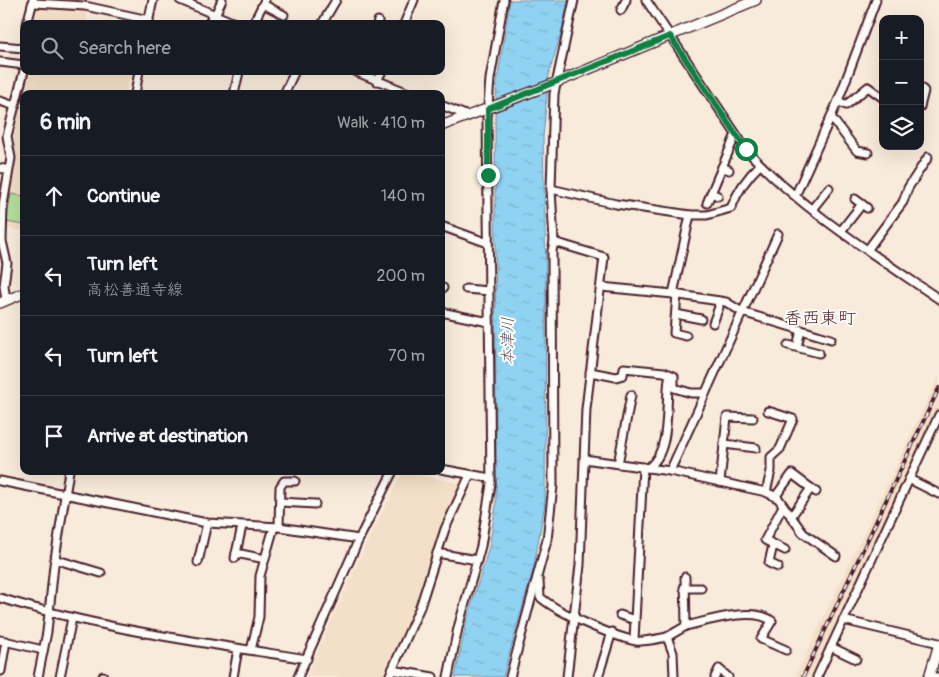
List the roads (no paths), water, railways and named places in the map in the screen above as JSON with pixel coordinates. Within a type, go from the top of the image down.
[{"type":"main road","points":[[445,125],[553,84],[756,0]]},
{"type":"main road","points":[[3,302],[20,295]]},
{"type":"main road","points":[[929,677],[939,643]]},
{"type":"street","points":[[149,20],[153,0]]},
{"type":"street","points":[[180,0],[228,20]]},
{"type":"street","points":[[211,20],[222,0]]},
{"type":"street","points":[[324,20],[336,0]]},
{"type":"street","points":[[406,20],[414,0]]},
{"type":"street","points":[[448,677],[458,628],[477,560],[489,504],[488,243],[491,72],[504,0]]},
{"type":"street","points":[[510,677],[547,540],[554,486],[552,251],[554,242],[551,188],[553,84],[574,0]]},
{"type":"street","points":[[621,10],[626,0]]},
{"type":"street","points":[[646,0],[736,134],[760,165],[841,231],[939,299]]},
{"type":"street","points":[[796,194],[838,101],[876,0]]},
{"type":"street","points":[[28,20],[33,1],[85,3],[142,20]]},
{"type":"street","points":[[255,20],[264,2],[284,15]]},
{"type":"street","points":[[0,46],[20,48]]},
{"type":"street","points":[[0,62],[20,64]]},
{"type":"street","points":[[3,302],[2,205],[11,158],[7,136],[23,75]]},
{"type":"street","points":[[136,90],[138,75]]},
{"type":"street","points":[[235,90],[237,75]]},
{"type":"street","points":[[286,90],[293,75]]},
{"type":"street","points":[[363,75],[401,90]]},
{"type":"street","points":[[371,75],[375,80]]},
{"type":"street","points":[[375,80],[379,75]]},
{"type":"street","points":[[838,101],[846,105],[868,87],[879,95]]},
{"type":"street","points":[[0,102],[15,106]]},
{"type":"street","points":[[445,107],[468,116]]},
{"type":"street","points":[[831,117],[857,151],[868,153]]},
{"type":"street","points":[[707,203],[715,194],[736,134]]},
{"type":"street","points":[[868,249],[903,202],[908,188],[928,157]]},
{"type":"street","points":[[551,188],[616,204],[690,215],[707,215],[731,208],[739,189],[748,176],[760,165]]},
{"type":"street","points":[[0,168],[8,170]]},
{"type":"street","points":[[813,208],[830,188]]},
{"type":"street","points":[[841,231],[864,206],[855,199]]},
{"type":"street","points":[[686,336],[674,333],[676,314],[675,294],[690,215]]},
{"type":"street","points":[[445,227],[488,243]]},
{"type":"street","points":[[670,471],[778,234]]},
{"type":"street","points":[[554,242],[604,257],[586,409],[580,565],[567,677]]},
{"type":"street","points":[[600,287],[675,294],[726,302],[742,312],[831,339]]},
{"type":"street","points":[[466,289],[489,291]]},
{"type":"street","points":[[713,323],[720,307],[718,301]]},
{"type":"street","points":[[445,313],[489,322]]},
{"type":"street","points":[[676,314],[702,319]]},
{"type":"street","points":[[797,347],[801,330]]},
{"type":"street","points":[[788,345],[819,353]]},
{"type":"street","points":[[590,372],[616,377],[623,375],[624,368],[664,372],[674,376],[674,388],[691,393],[705,393]]},
{"type":"street","points":[[645,467],[657,459],[660,452],[667,421],[667,398],[670,376]]},
{"type":"street","points":[[618,464],[631,395]]},
{"type":"street","points":[[766,492],[771,471],[771,457],[780,449],[793,419],[768,411]]},
{"type":"street","points":[[817,677],[939,415]]},
{"type":"street","points":[[720,482],[727,417],[753,418]]},
{"type":"street","points":[[724,444],[756,448]]},
{"type":"street","points":[[584,459],[670,471],[766,492],[775,497],[803,533],[836,556]]},
{"type":"street","points":[[634,640],[645,467]]},
{"type":"street","points":[[445,470],[490,478]]},
{"type":"street","points":[[775,497],[792,474],[814,490],[791,516]]},
{"type":"street","points":[[38,677],[49,613],[54,559],[69,475]]},
{"type":"street","points":[[298,677],[359,539],[390,475]]},
{"type":"street","points":[[433,677],[390,674],[420,607],[445,529],[470,475]]},
{"type":"street","points":[[909,479],[939,494]]},
{"type":"street","points":[[0,481],[207,523],[276,527],[359,539]]},
{"type":"street","points":[[252,650],[259,617],[260,576],[276,527],[281,482],[295,481]]},
{"type":"street","points":[[280,502],[315,504]]},
{"type":"street","points":[[783,506],[765,540],[785,550]]},
{"type":"street","points":[[198,562],[207,523]]},
{"type":"street","points":[[242,526],[236,555],[265,559]]},
{"type":"street","points":[[773,545],[769,563],[778,567]]},
{"type":"street","points":[[437,553],[477,560]]},
{"type":"street","points":[[54,559],[101,573]]},
{"type":"street","points":[[539,572],[540,598],[557,610],[574,618],[634,640],[667,637],[686,626],[742,615],[765,615],[772,620],[761,639],[786,650]]},
{"type":"street","points":[[685,577],[686,626]]},
{"type":"street","points":[[684,588],[700,588]]},
{"type":"street","points":[[0,598],[72,618],[238,649],[306,659]]},
{"type":"street","points":[[620,615],[635,620]]},
{"type":"street","points":[[60,677],[72,618]]},
{"type":"street","points":[[843,620],[939,643]]},
{"type":"street","points":[[598,677],[612,632]]},
{"type":"street","points":[[667,637],[673,653],[674,677]]},
{"type":"street","points":[[1,671],[3,641],[43,650]]},
{"type":"street","points":[[830,647],[856,659]]},
{"type":"street","points":[[233,677],[238,649]]},
{"type":"street","points":[[715,677],[719,669],[728,677]]},
{"type":"street","points":[[929,677],[939,677]]},
{"type":"water","name":"本津川","points":[[510,0],[568,0],[561,34],[549,73],[543,137],[546,276],[545,503],[534,566],[503,677],[455,677],[466,623],[489,547],[496,505],[495,118],[497,82]]},
{"type":"railway","points":[[803,677],[939,388]]},
{"type":"district","name":"香西東町","points":[[820,318]]}]
